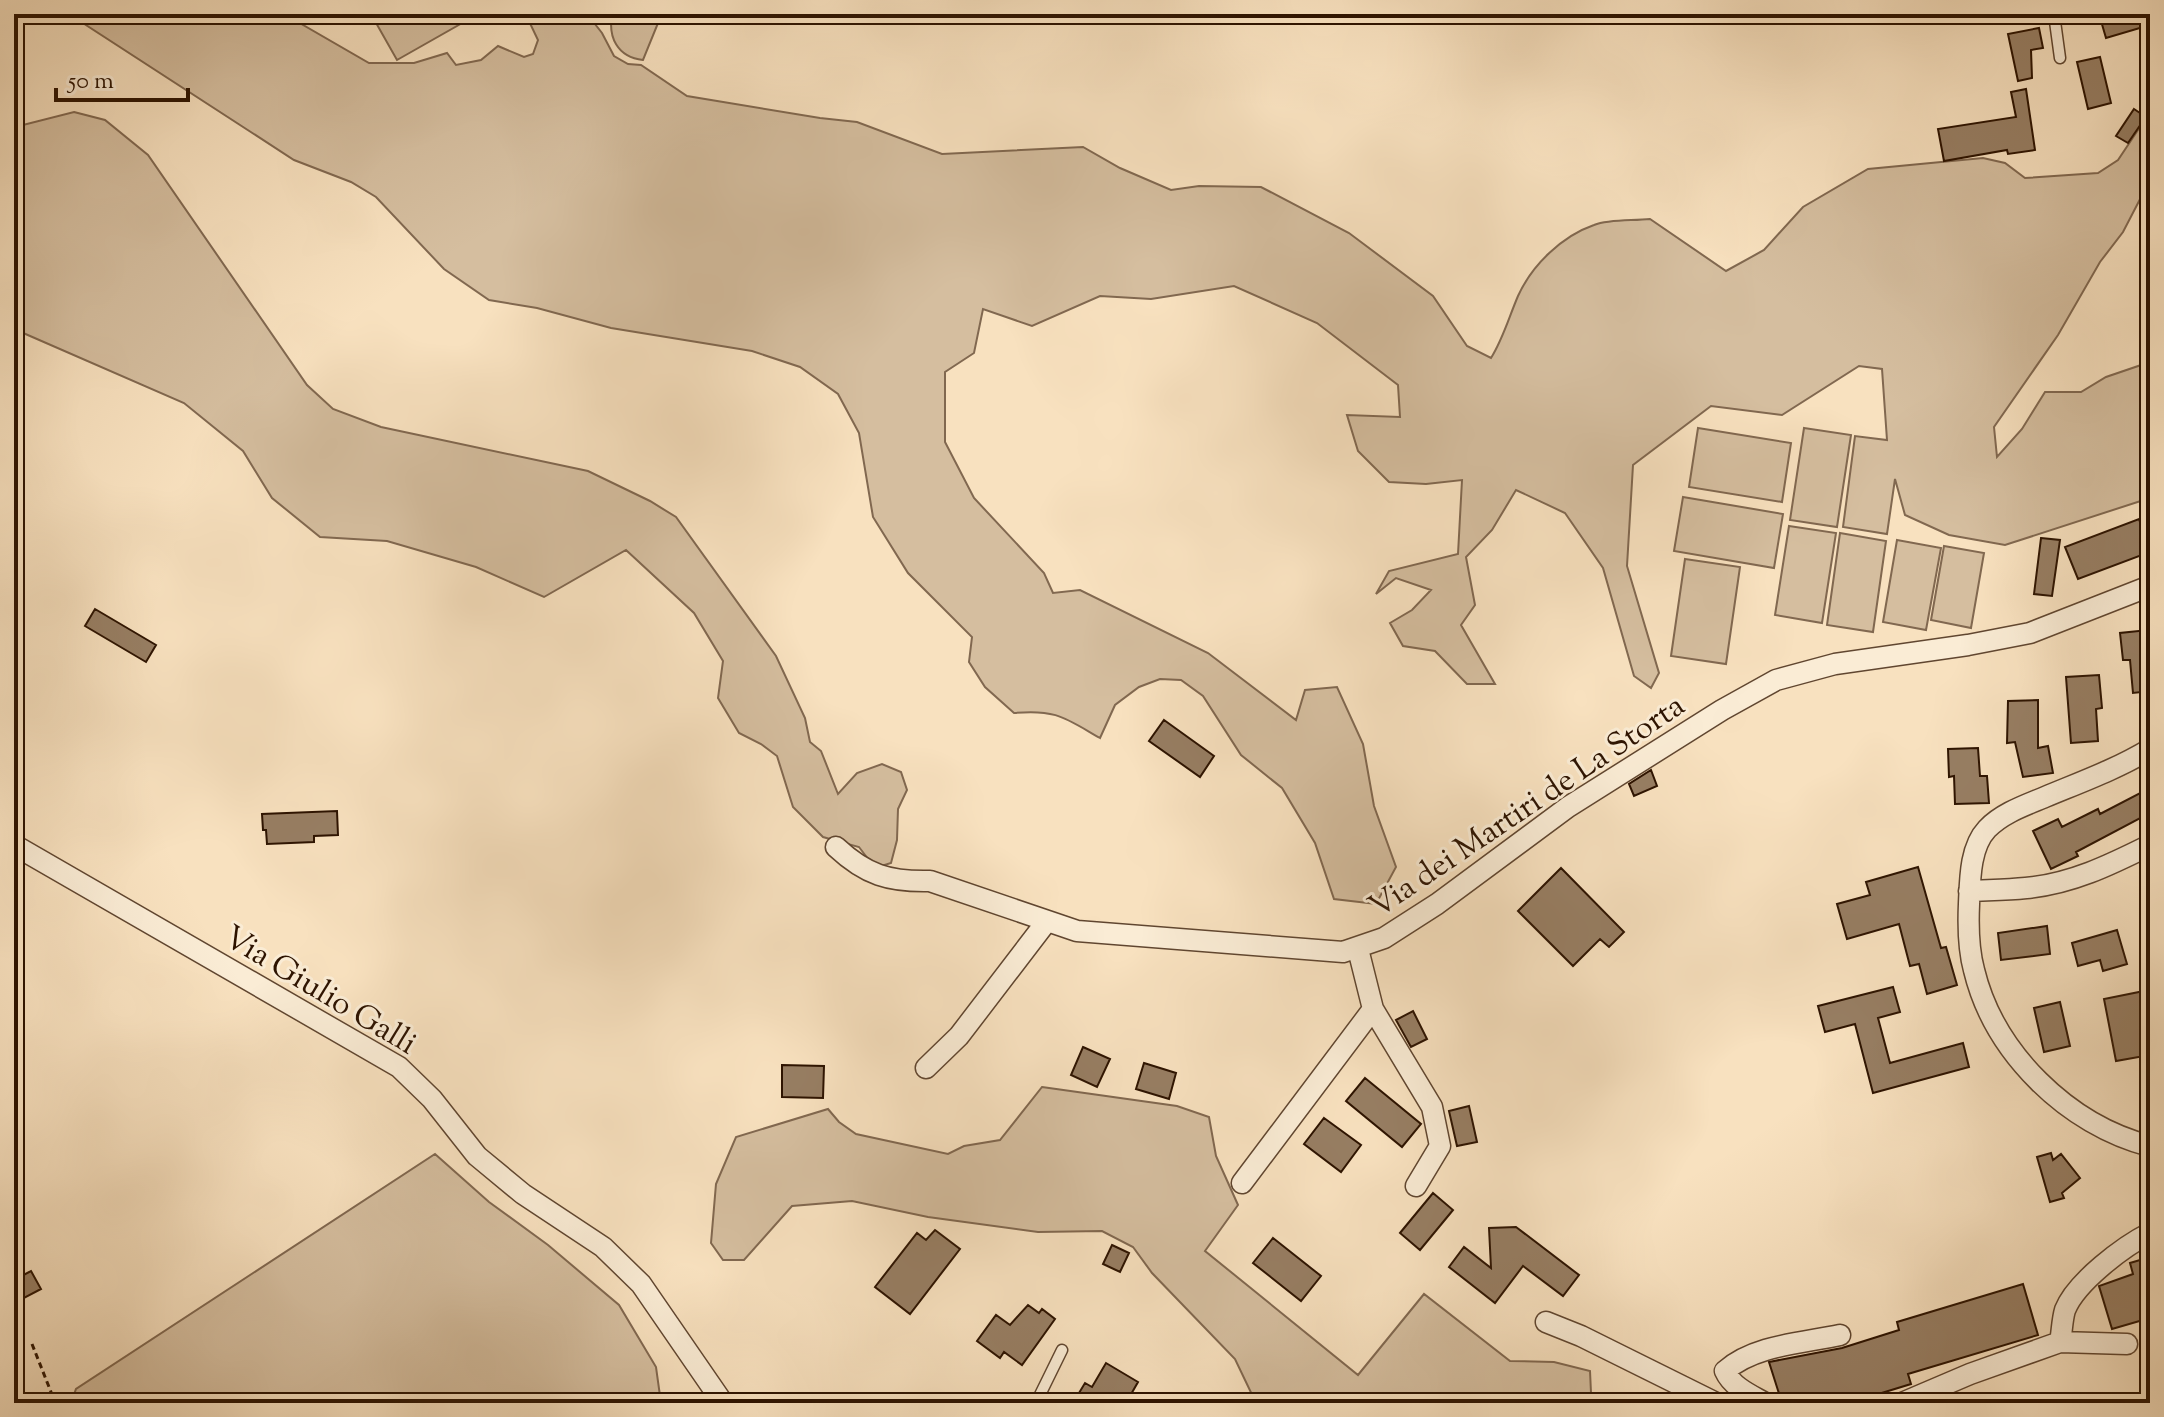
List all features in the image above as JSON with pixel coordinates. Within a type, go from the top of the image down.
[{"type":"street","name":"Via dei Martiri de La Storta","points":[[836,847],[856,866],[884,877],[909,882],[930,881],[1077,931],[1330,953],[1358,949],[1384,938],[1437,904],[1568,807],[1722,710],[1776,680],[1835,664],[2030,633],[2150,586]]},
{"type":"street","points":[[2150,749],[2114,769],[2007,814],[1992,824],[1975,849],[1969,891],[1969,948],[1973,969],[1985,1002],[2009,1044],[2035,1077],[2070,1109],[2110,1132],[2150,1146]]},
{"type":"street","name":"Via Giulio Galli","points":[[14,845],[399,1067],[432,1099],[477,1156],[523,1194],[603,1247],[641,1284],[723,1403]]},
{"type":"street","points":[[1969,891],[2025,889],[2052,884],[2105,867],[2150,845]]},
{"type":"street","points":[[926,1068],[959,1036],[1047,921]]},
{"type":"street","points":[[1358,949],[1373,1009],[1432,1107],[1440,1146],[1416,1186]]},
{"type":"street","points":[[1242,1183],[1373,1009]]},
{"type":"street","points":[[2060,1342],[2065,1311],[2076,1292],[2109,1260],[2150,1233]]},
{"type":"street","points":[[1546,1322],[1581,1336],[1716,1403]]},
{"type":"street","points":[[1765,1403],[1735,1385],[1725,1371],[1759,1352],[1840,1335]]},
{"type":"street","points":[[1902,1403],[1970,1374],[2060,1342],[2127,1344]]},
{"type":"lane","points":[[2054,14],[2060,58]]},
{"type":"lane","points":[[1036,1403],[1062,1350]]},
{"type":"path","points":[[32,1344],[51,1392],[50,1403]]},
{"type":"shaded area","points":[[69,14],[284,14],[369,63],[414,63],[447,53],[456,65],[481,60],[498,46],[524,57],[533,54],[538,40],[527,17],[529,14],[587,14],[614,56],[628,64],[641,65],[687,96],[857,122],[942,154],[1083,147],[1120,168],[1171,190],[1199,186],[1261,187],[1349,233],[1433,296],[1467,346],[1491,358],[1531,273],[1560,244],[1594,225],[1650,219],[1726,271],[1764,250],[1803,207],[1868,169],[1983,158],[2005,163],[2025,178],[2098,173],[2118,160],[2148,115],[2150,100],[2150,180],[2123,232],[2100,262],[2058,335],[1994,427],[1997,457],[2022,429],[2045,392],[2081,392],[2106,377],[2150,362],[2150,498],[2005,545],[1949,535],[1905,515],[1895,479],[1887,534],[1843,527],[1855,436],[1887,440],[1882,369],[1859,366],[1782,415],[1711,406],[1633,465],[1627,566],[1659,673],[1651,688],[1634,676],[1603,568],[1565,513],[1516,490],[1492,530],[1466,557],[1475,605],[1461,625],[1495,684],[1467,684],[1435,651],[1403,646],[1390,623],[1412,610],[1431,590],[1396,578],[1376,594],[1389,571],[1458,554],[1462,480],[1426,484],[1389,482],[1358,451],[1347,415],[1400,417],[1398,385],[1317,323],[1234,286],[1151,299],[1100,296],[1032,326],[983,309],[974,353],[945,372],[945,442],[974,498],[1044,573],[1053,593],[1080,590],[1208,653],[1296,720],[1305,690],[1337,687],[1363,744],[1374,806],[1396,867],[1376,904],[1334,899],[1315,843],[1282,788],[1241,755],[1203,696],[1181,680],[1160,679],[1139,687],[1115,705],[1100,738],[1060,716],[1040,712],[1014,713],[985,687],[969,662],[972,637],[908,573],[873,517],[859,433],[838,394],[800,367],[752,351],[611,328],[537,308],[489,300],[444,269],[376,197],[351,182],[294,160]]},
{"type":"shaded area","points":[[371,14],[478,14],[397,60]]},
{"type":"shaded area","points":[[612,14],[665,14],[658,23],[643,60],[627,55],[616,44]]},
{"type":"shaded area","points":[[74,112],[105,120],[148,155],[307,385],[333,409],[381,427],[588,471],[676,517],[776,656],[805,718],[810,742],[821,751],[838,794],[857,773],[882,764],[901,772],[907,790],[898,809],[897,840],[891,863],[875,868],[859,847],[823,837],[793,807],[777,756],[739,733],[718,698],[723,661],[694,613],[626,550],[544,597],[476,567],[387,541],[320,537],[272,498],[243,451],[184,403],[14,329],[14,124],[23,125]]},
{"type":"shaded area","points":[[1698,428],[1791,443],[1782,502],[1689,487]]},
{"type":"shaded area","points":[[1804,428],[1851,435],[1837,527],[1790,520]]},
{"type":"shaded area","points":[[1683,497],[1783,514],[1774,568],[1674,551]]},
{"type":"shaded area","points":[[1789,526],[1836,533],[1822,623],[1775,615]]},
{"type":"shaded area","points":[[1840,533],[1886,541],[1873,632],[1827,625]]},
{"type":"shaded area","points":[[1897,540],[1941,548],[1926,630],[1883,622]]},
{"type":"shaded area","points":[[1944,546],[1984,553],[1971,628],[1931,620]]},
{"type":"shaded area","points":[[1685,559],[1740,567],[1726,664],[1671,656]]},
{"type":"shaded area","points":[[1042,1087],[1177,1106],[1209,1117],[1216,1156],[1238,1205],[1205,1251],[1358,1375],[1424,1294],[1510,1361],[1554,1362],[1590,1371],[1588,1403],[1256,1403],[1235,1359],[1152,1273],[1133,1247],[1102,1231],[1038,1232],[928,1217],[852,1201],[792,1206],[744,1260],[723,1260],[711,1243],[716,1184],[736,1137],[828,1109],[856,1134],[948,1154],[964,1146],[1000,1140]]},
{"type":"shaded area","points":[[435,1154],[489,1202],[548,1245],[619,1305],[656,1367],[661,1403],[71,1403],[76,1389]]},
{"type":"building","points":[[2099,14],[2150,14],[2150,25],[2106,38]]},
{"type":"building","points":[[2039,28],[2043,48],[2031,50],[2032,78],[2018,81],[2008,34]]},
{"type":"building","points":[[2100,57],[2111,103],[2088,109],[2077,62]]},
{"type":"building","points":[[2026,89],[2035,150],[2008,154],[2007,150],[1944,161],[1938,129],[2016,117],[2011,92]]},
{"type":"building","points":[[2134,109],[2143,115],[2143,121],[2128,143],[2116,136]]},
{"type":"building","points":[[2139,519],[2150,552],[2078,579],[2065,547]]},
{"type":"building","points":[[2041,538],[2060,540],[2052,596],[2034,594]]},
{"type":"building","points":[[95,609],[156,645],[146,662],[85,626]]},
{"type":"building","points":[[2148,630],[2150,691],[2133,693],[2130,660],[2123,660],[2120,633]]},
{"type":"building","points":[[2099,675],[2102,708],[2096,709],[2098,741],[2071,743],[2066,677]]},
{"type":"building","points":[[2038,700],[2038,748],[2048,746],[2053,773],[2023,777],[2015,742],[2007,743],[2008,701]]},
{"type":"building","points":[[1164,720],[1214,756],[1200,777],[1149,741]]},
{"type":"building","points":[[1978,748],[1980,776],[1987,776],[1989,803],[1955,804],[1954,776],[1949,777],[1948,749]]},
{"type":"building","points":[[1651,770],[1657,786],[1634,796],[1629,784]]},
{"type":"building","points":[[2144,791],[2150,802],[2150,813],[2076,852],[2078,856],[2051,869],[2033,831],[2058,819],[2062,827],[2098,809],[2100,814]]},
{"type":"building","points":[[337,811],[338,835],[314,836],[314,842],[267,844],[262,814]]},
{"type":"building","points":[[1918,867],[1941,948],[1946,947],[1957,985],[1927,994],[1919,964],[1910,966],[1899,924],[1847,939],[1837,904],[1870,895],[1866,882]]},
{"type":"building","points":[[1561,868],[1624,932],[1609,947],[1600,939],[1573,966],[1518,911]]},
{"type":"building","points":[[2047,926],[2050,954],[2001,960],[1998,933]]},
{"type":"building","points":[[2117,930],[2127,964],[2103,971],[2100,960],[2078,966],[2072,943]]},
{"type":"building","points":[[1893,987],[1900,1012],[1878,1018],[1890,1063],[1963,1043],[1969,1067],[1873,1093],[1855,1024],[1825,1032],[1818,1006]]},
{"type":"building","points":[[2144,991],[2150,1024],[2150,1055],[2116,1061],[2104,999]]},
{"type":"building","points":[[2060,1002],[2070,1046],[2044,1052],[2034,1008]]},
{"type":"building","points":[[1413,1011],[1427,1039],[1411,1047],[1396,1020]]},
{"type":"building","points":[[1083,1047],[1110,1059],[1097,1087],[1071,1075]]},
{"type":"building","points":[[1144,1063],[1176,1073],[1169,1099],[1136,1089]]},
{"type":"building","points":[[782,1065],[824,1066],[823,1098],[782,1097]]},
{"type":"building","points":[[1365,1078],[1421,1124],[1402,1147],[1346,1101]]},
{"type":"building","points":[[1469,1106],[1477,1142],[1457,1146],[1449,1111]]},
{"type":"building","points":[[1324,1118],[1361,1145],[1341,1172],[1304,1144]]},
{"type":"building","points":[[2051,1153],[2053,1160],[2061,1154],[2080,1178],[2062,1193],[2064,1198],[2050,1202],[2037,1157]]},
{"type":"building","points":[[1433,1193],[1453,1210],[1420,1250],[1400,1233]]},
{"type":"building","points":[[1516,1227],[1579,1275],[1563,1296],[1523,1266],[1495,1303],[1449,1267],[1464,1247],[1491,1268],[1489,1228]]},
{"type":"building","points":[[935,1230],[960,1249],[910,1314],[875,1287],[917,1233],[926,1240]]},
{"type":"building","points":[[1273,1238],[1321,1276],[1301,1301],[1253,1263]]},
{"type":"building","points":[[1112,1245],[1129,1253],[1120,1272],[1103,1264]]},
{"type":"building","points":[[2150,1257],[2150,1318],[2112,1329],[2099,1286],[2133,1274],[2130,1263]]},
{"type":"building","points":[[31,1271],[41,1289],[24,1298],[14,1280]]},
{"type":"building","points":[[2023,1284],[2038,1335],[1908,1374],[1911,1384],[1849,1403],[1827,1403],[1824,1395],[1798,1403],[1782,1403],[1769,1362],[1842,1348],[1899,1330],[1897,1322]]},
{"type":"building","points":[[1028,1305],[1039,1313],[1042,1309],[1055,1319],[1022,1365],[1004,1352],[1000,1358],[977,1341],[996,1315],[1010,1325]]},
{"type":"building","points":[[1106,1363],[1138,1382],[1126,1403],[1073,1403],[1085,1383],[1092,1387]]}]
